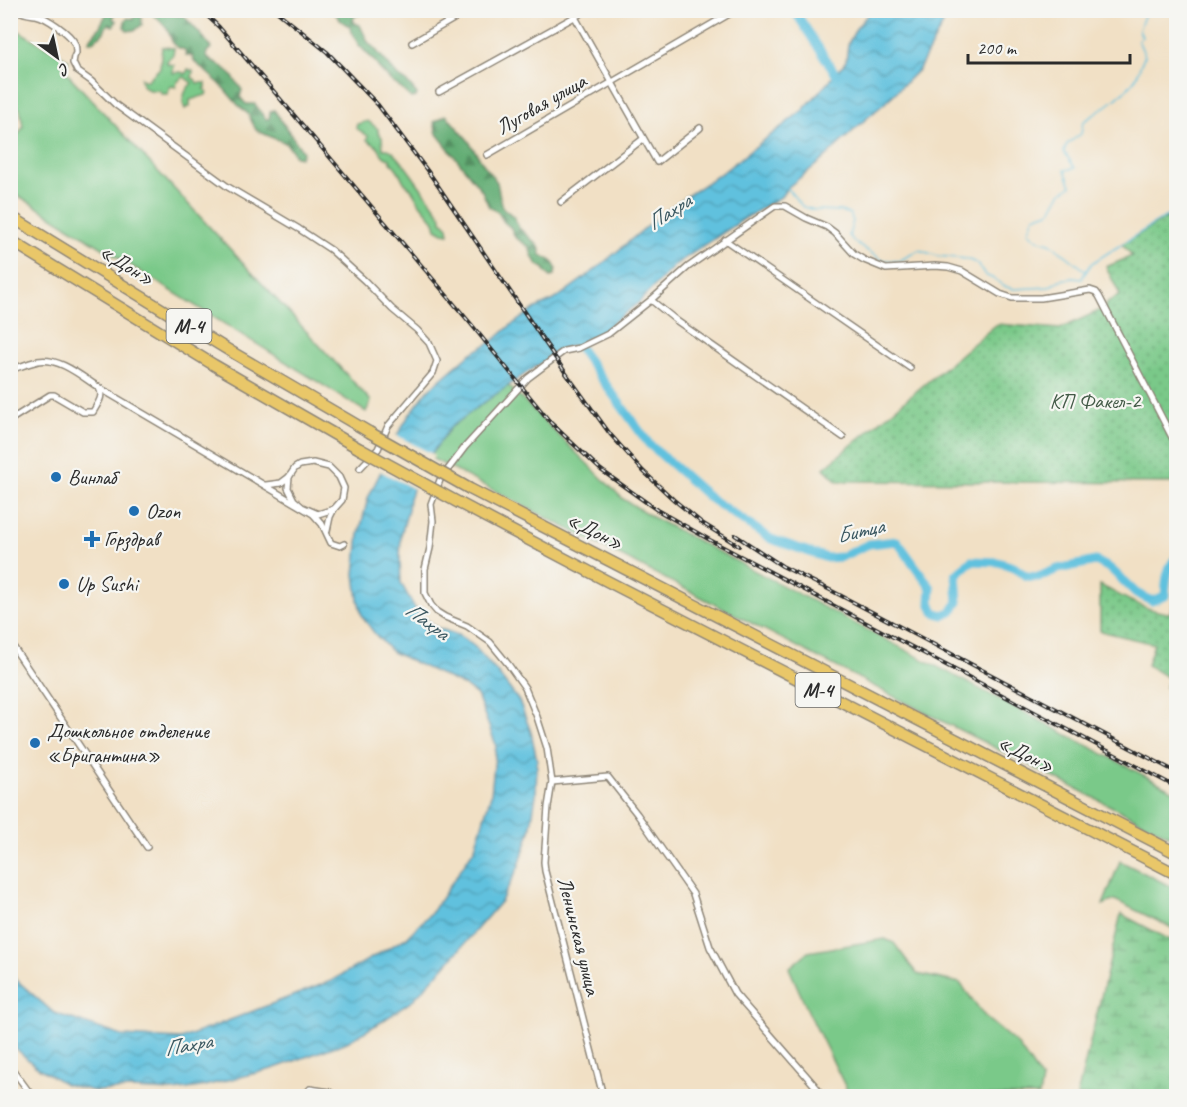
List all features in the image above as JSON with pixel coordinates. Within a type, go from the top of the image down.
[{"type":"highway","name":"«Дон»","points":[[10,216],[220,345],[470,489],[1176,853]]},
{"type":"highway","name":"«Дон»","points":[[10,240],[214,365],[461,504],[1176,874]]},
{"type":"street","points":[[17,10],[24,14],[37,15],[64,31],[75,43],[76,53],[73,63],[77,70],[116,105],[228,187],[331,250],[429,343],[437,362],[434,373],[388,426],[378,449],[360,468]]},
{"type":"street","points":[[412,43],[469,10]]},
{"type":"street","name":"Луговая улица","points":[[571,10],[657,162],[700,128]]},
{"type":"street","points":[[439,93],[587,10]]},
{"type":"street","name":"Луговая улица","points":[[487,154],[736,10]]},
{"type":"street","points":[[561,202],[644,140]]},
{"type":"street","name":"Ленинская улица","points":[[603,1096],[545,871],[548,807],[552,782],[547,748],[537,717],[525,688],[490,642],[467,626],[438,612],[431,605],[425,593],[425,569],[430,548],[432,521],[431,504],[440,480],[461,453],[528,378],[564,351],[579,348],[608,334],[688,267],[775,206],[785,206],[835,232],[854,254],[886,269],[948,267],[962,271],[1000,294],[1012,298],[1041,298],[1090,290],[1096,292],[1176,446]]},
{"type":"street","points":[[724,240],[910,368]]},
{"type":"street","points":[[651,300],[677,321],[843,437]]},
{"type":"street","points":[[10,370],[37,361],[52,362],[66,367],[313,514],[327,531],[331,543],[340,546],[344,544]]},
{"type":"street","points":[[10,420],[50,395],[83,412],[93,412],[102,395],[98,387]]},
{"type":"street","points":[[264,485],[281,483],[300,465],[313,463],[329,467],[339,477],[344,488],[342,500],[330,517],[327,531]]},
{"type":"street","points":[[289,477],[288,488],[294,500],[302,507],[318,514],[334,509]]},
{"type":"street","points":[[10,642],[147,847]]},
{"type":"street","points":[[552,782],[608,777],[693,894],[710,946],[735,994],[822,1096]]},
{"type":"street","points":[[10,1066],[32,1096]]},
{"type":"street","points":[[304,1096],[310,1089],[330,1092],[336,1096]]},
{"type":"green space","points":[[108,11],[116,11],[113,19],[117,21],[113,26],[109,24],[102,34],[89,42],[99,28]]},
{"type":"green space","points":[[133,11],[141,11],[142,25],[135,30],[127,31],[124,27],[125,21],[128,18],[134,19]]},
{"type":"green space","points":[[150,11],[168,13],[173,11],[178,16],[183,15],[211,48],[206,56],[227,70],[242,90],[240,97],[246,104],[255,104],[266,119],[269,119],[270,112],[274,110],[303,152],[301,157],[295,156],[284,142],[256,130],[248,114],[220,84],[195,62],[192,56],[186,55],[185,50],[172,42],[167,29]]},
{"type":"green space","points":[[333,11],[367,11],[355,16],[353,19],[355,23],[360,25],[368,42],[417,94],[416,97],[411,98],[392,82],[358,44],[349,26],[341,21]]},
{"type":"green space","points":[[17,30],[69,60],[64,70],[371,401],[366,412],[11,191],[11,145],[23,127],[20,109],[11,102],[11,38]]},
{"type":"green space","points":[[162,47],[174,48],[173,55],[167,61],[167,64],[174,65],[173,73],[186,74],[188,69],[193,71],[192,78],[197,83],[206,83],[204,89],[207,92],[206,95],[190,100],[190,106],[185,109],[184,95],[192,83],[184,77],[177,82],[176,87],[171,86],[168,94],[161,94],[160,90],[147,89],[141,82],[141,78],[146,81],[160,68]]},
{"type":"green space","points":[[446,115],[468,140],[497,182],[502,207],[514,217],[519,228],[539,246],[541,255],[552,261],[556,268],[555,275],[551,277],[545,269],[538,265],[529,247],[515,237],[498,212],[489,207],[482,191],[437,134],[434,122]]},
{"type":"green space","points":[[368,121],[378,129],[382,137],[383,149],[390,149],[398,157],[435,207],[448,227],[449,234],[436,229],[432,219],[390,159],[384,157],[377,147],[367,140],[368,136],[356,128],[357,124]]},
{"type":"green space","name":"КП Факел-2","points":[[1176,212],[1176,483],[837,481],[824,468],[997,324],[1060,329],[1105,308],[1107,303],[1120,295],[1106,267],[1132,256],[1122,244]]},
{"type":"green space","points":[[508,385],[623,499],[656,519],[1176,792],[1176,839],[429,457],[450,428]]},
{"type":"green space","points":[[1100,585],[1134,603],[1162,612],[1171,613],[1176,598],[1176,693],[1165,687],[1170,679],[1147,665],[1154,644],[1100,631]]},
{"type":"green space","points":[[1120,861],[1176,889],[1176,930],[1115,900],[1103,905]]},
{"type":"green space","points":[[1121,914],[1176,943],[1176,1096],[1077,1096]]},
{"type":"green space","points":[[885,939],[894,943],[917,974],[960,983],[986,1018],[1017,1044],[1042,1080],[1039,1096],[850,1096],[789,968],[808,952]]},
{"type":"water","name":"Пахра","points":[[871,11],[950,11],[919,69],[821,161],[787,188],[781,197],[676,264],[638,303],[598,334],[557,352],[450,428],[429,457],[409,498],[401,535],[401,583],[416,610],[435,627],[458,635],[474,646],[497,672],[519,701],[531,732],[537,760],[536,795],[530,831],[519,866],[501,901],[412,1001],[347,1042],[272,1069],[174,1091],[131,1089],[94,1091],[65,1084],[35,1066],[11,1044],[10,972],[54,1013],[122,1036],[181,1039],[331,981],[406,938],[433,911],[475,848],[491,795],[496,745],[477,695],[465,686],[392,652],[362,616],[355,574],[359,534],[368,498],[384,465],[387,452],[428,390],[470,354],[493,341],[510,326],[536,308],[554,300],[595,270],[658,217],[723,172],[803,110],[846,61],[848,44],[857,27]]},
{"type":"pier","points":[[394,434],[434,455],[416,490],[378,470],[384,451]]},
{"type":"waterway","points":[[794,10],[842,84]]},
{"type":"waterway","points":[[1086,271],[1050,243],[1038,240],[1028,232],[1034,217],[1051,211],[1061,193],[1071,186],[1065,170],[1075,168],[1064,152],[1067,144],[1081,134],[1083,122],[1116,99],[1135,79],[1145,56],[1138,40],[1142,37],[1139,30],[1146,10]]},
{"type":"waterway","points":[[786,187],[803,207],[850,214],[853,221],[849,235],[854,242],[882,260],[899,261],[919,250],[938,256],[967,259],[978,264],[985,275],[1003,286],[1014,289],[1049,287],[1060,280],[1082,279],[1092,263],[1176,210]]},
{"type":"waterway","name":"Битца","points":[[568,336],[575,342],[649,444],[711,499],[771,539],[827,558],[841,557],[869,544],[897,541],[931,588],[930,602],[934,612],[943,615],[951,612],[958,602],[956,575],[971,561],[998,562],[1014,567],[1026,576],[1038,577],[1058,569],[1096,561],[1111,569],[1136,593],[1152,601],[1165,596],[1168,571],[1176,558]]},
{"type":"railway","points":[[201,10],[219,27],[305,128],[471,324],[551,423],[601,470],[657,510],[710,540],[1176,787]]},
{"type":"railway","points":[[275,10],[327,52],[378,105],[432,177],[610,434],[643,471],[674,500],[702,523],[739,546]]},
{"type":"railway","points":[[735,535],[782,566],[1176,772]]},
{"type":"place","name":"Винлаб","points":[[56,477]]},
{"type":"place","name":"Ozon","points":[[134,511]]},
{"type":"place","name":"Горздрав","points":[[92,539]]},
{"type":"place","name":"Up Sushi","points":[[64,584]]},
{"type":"place","name":"Дошкольное отделение «Бригантина»","points":[[35,743]]}]
